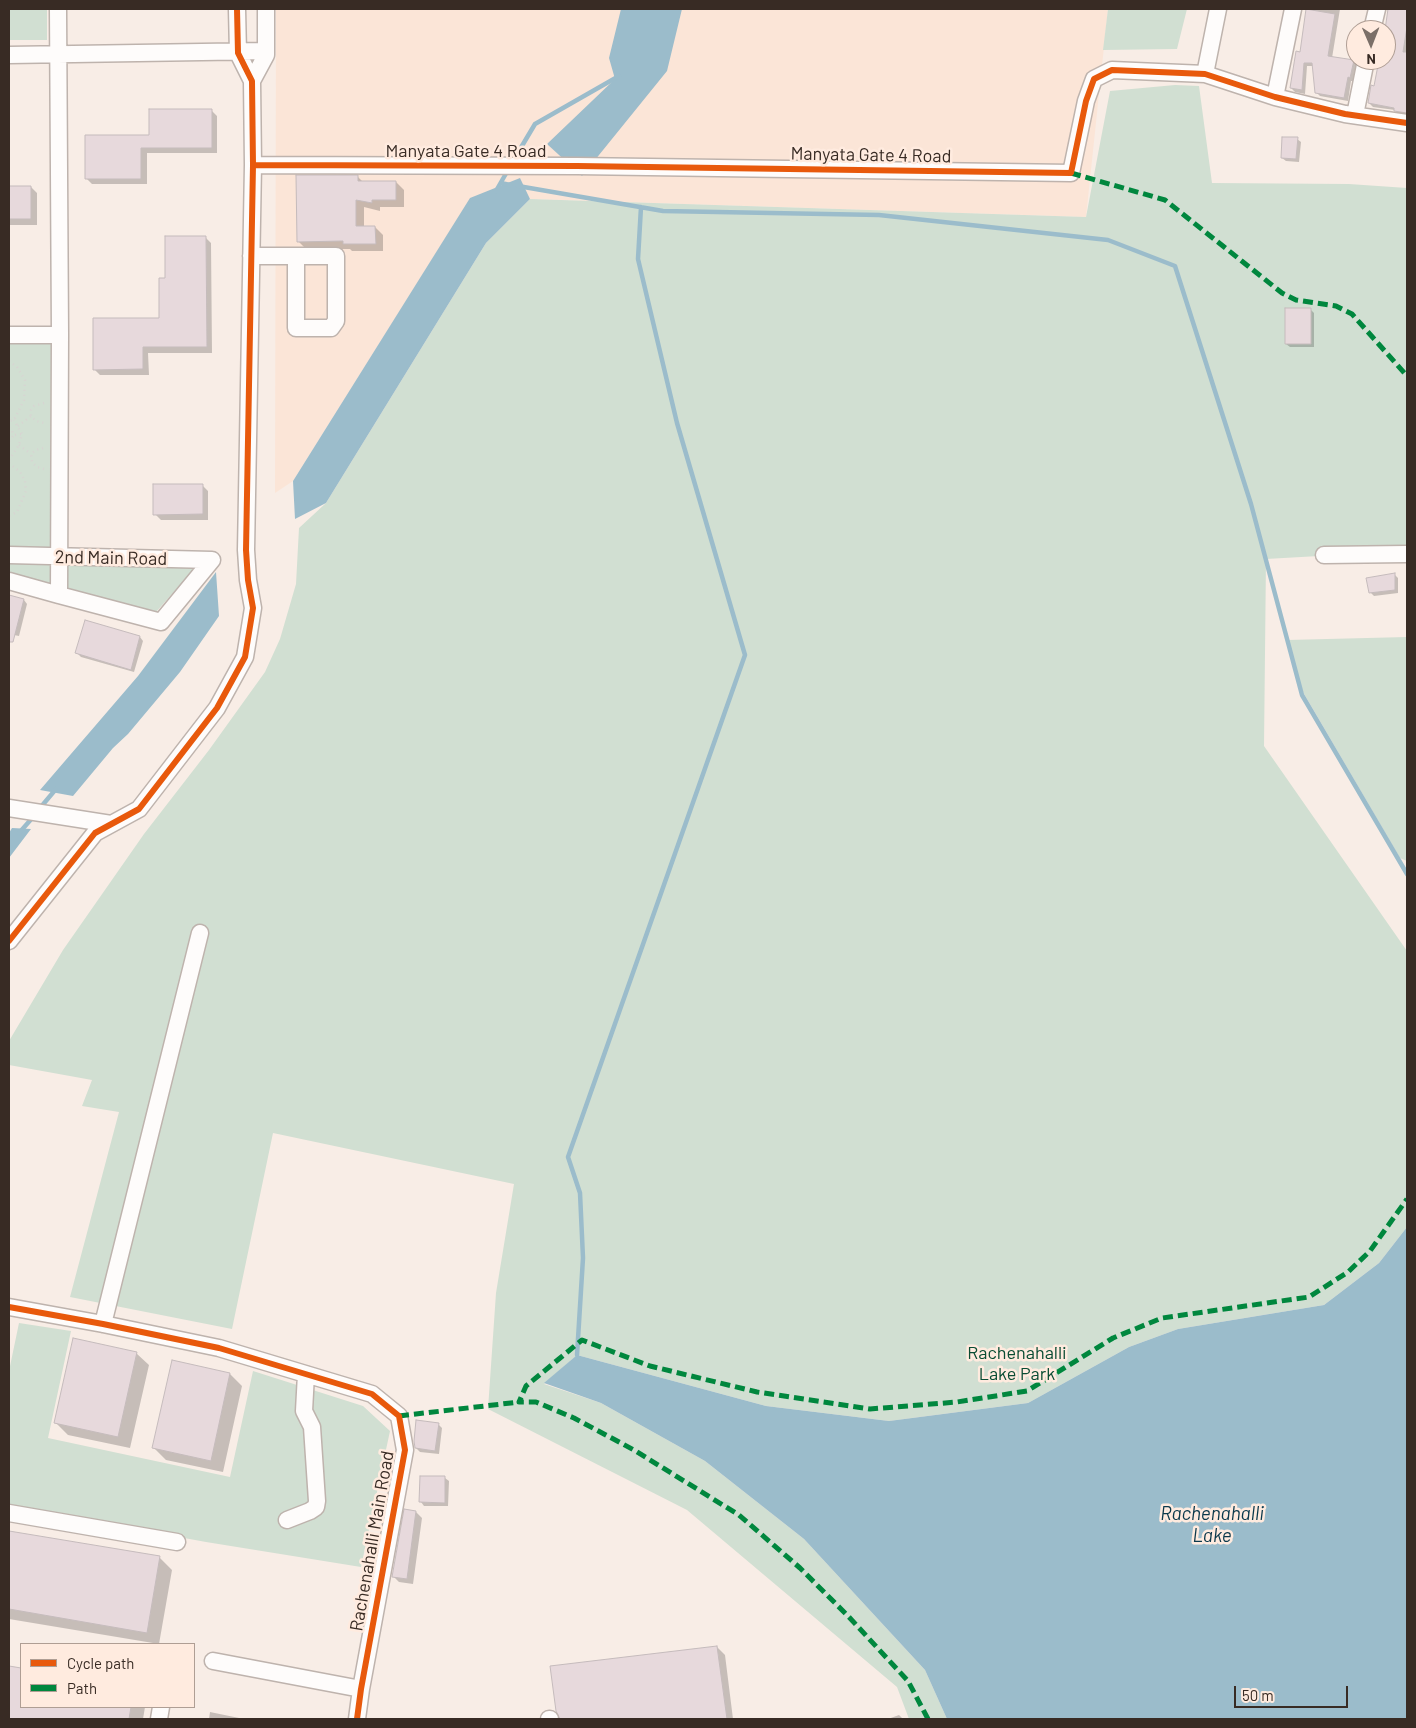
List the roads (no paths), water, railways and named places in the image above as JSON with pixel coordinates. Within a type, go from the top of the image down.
[{"type":"street","points":[[9,580],[59,595],[58,9]]},
{"type":"street","points":[[9,941],[95,833],[139,809],[217,708],[245,657],[253,608],[247,564],[253,165],[252,81],[238,53],[237,9]]},
{"type":"street","points":[[252,81],[266,55],[266,9]]},
{"type":"street","points":[[1205,74],[1218,9]]},
{"type":"street","points":[[1275,97],[1293,9]]},
{"type":"street","points":[[9,56],[266,52]]},
{"type":"street","name":"Manyata Gate 4 Road","points":[[253,165],[577,166],[1071,173],[1086,101],[1094,79],[1112,70],[1205,74],[1275,97],[1355,115],[1407,123]]},
{"type":"street","points":[[1355,115],[1364,70]]},
{"type":"street","points":[[251,256],[296,256],[336,256],[336,321],[331,328],[296,328],[296,256]]},
{"type":"street","points":[[9,335],[60,334]]},
{"type":"street","points":[[1324,555],[1407,554]]},
{"type":"street","name":"2nd Main Road","points":[[9,555],[212,560],[161,622],[59,595]]},
{"type":"street","points":[[9,808],[111,824]]},
{"type":"street","points":[[103,1324],[200,933]]},
{"type":"street","name":"Rachenahalli Main Road","points":[[9,1307],[219,1348],[372,1394],[399,1416],[405,1450],[357,1719]]},
{"type":"street","points":[[287,1520],[310,1511],[316,1506],[318,1501],[312,1427],[304,1411],[306,1374]]},
{"type":"street","points":[[9,1513],[177,1542]]},
{"type":"street","points":[[213,1661],[361,1689]]},
{"type":"water","points":[[621,9],[682,9],[667,71],[582,176],[547,144],[615,79],[609,58]]},
{"type":"water","points":[[520,178],[530,199],[486,243],[326,503],[295,519],[293,481],[470,198]]},
{"type":"water","points":[[216,572],[219,616],[180,672],[73,796],[40,790],[138,676]]},
{"type":"water","points":[[12,828],[31,829],[9,858],[9,833]]},
{"type":"water","name":"Rachenahalli Lake","points":[[1407,1227],[1407,1719],[947,1719],[925,1670],[804,1539],[705,1461],[601,1403],[544,1383],[577,1355],[766,1406],[889,1421],[1028,1403],[1129,1347],[1178,1329],[1324,1305],[1379,1263]]},
{"type":"waterway","points":[[513,161],[535,124],[619,76]]},
{"type":"waterway","points":[[496,191],[508,170]]},
{"type":"waterway","points":[[501,183],[510,185]]},
{"type":"waterway","points":[[518,186],[663,211],[879,215],[1108,240],[1175,266],[1251,504],[1302,695],[1407,874]]},
{"type":"waterway","points":[[577,1355],[583,1258],[580,1193],[568,1157],[745,655],[677,423],[638,259],[641,207]]},
{"type":"waterway","points":[[40,808],[56,789]]},
{"type":"waterway","points":[[19,833],[34,816]]},
{"type":"park label","name":"Rachenahalli Lake Park","points":[[1017,1364]]}]
